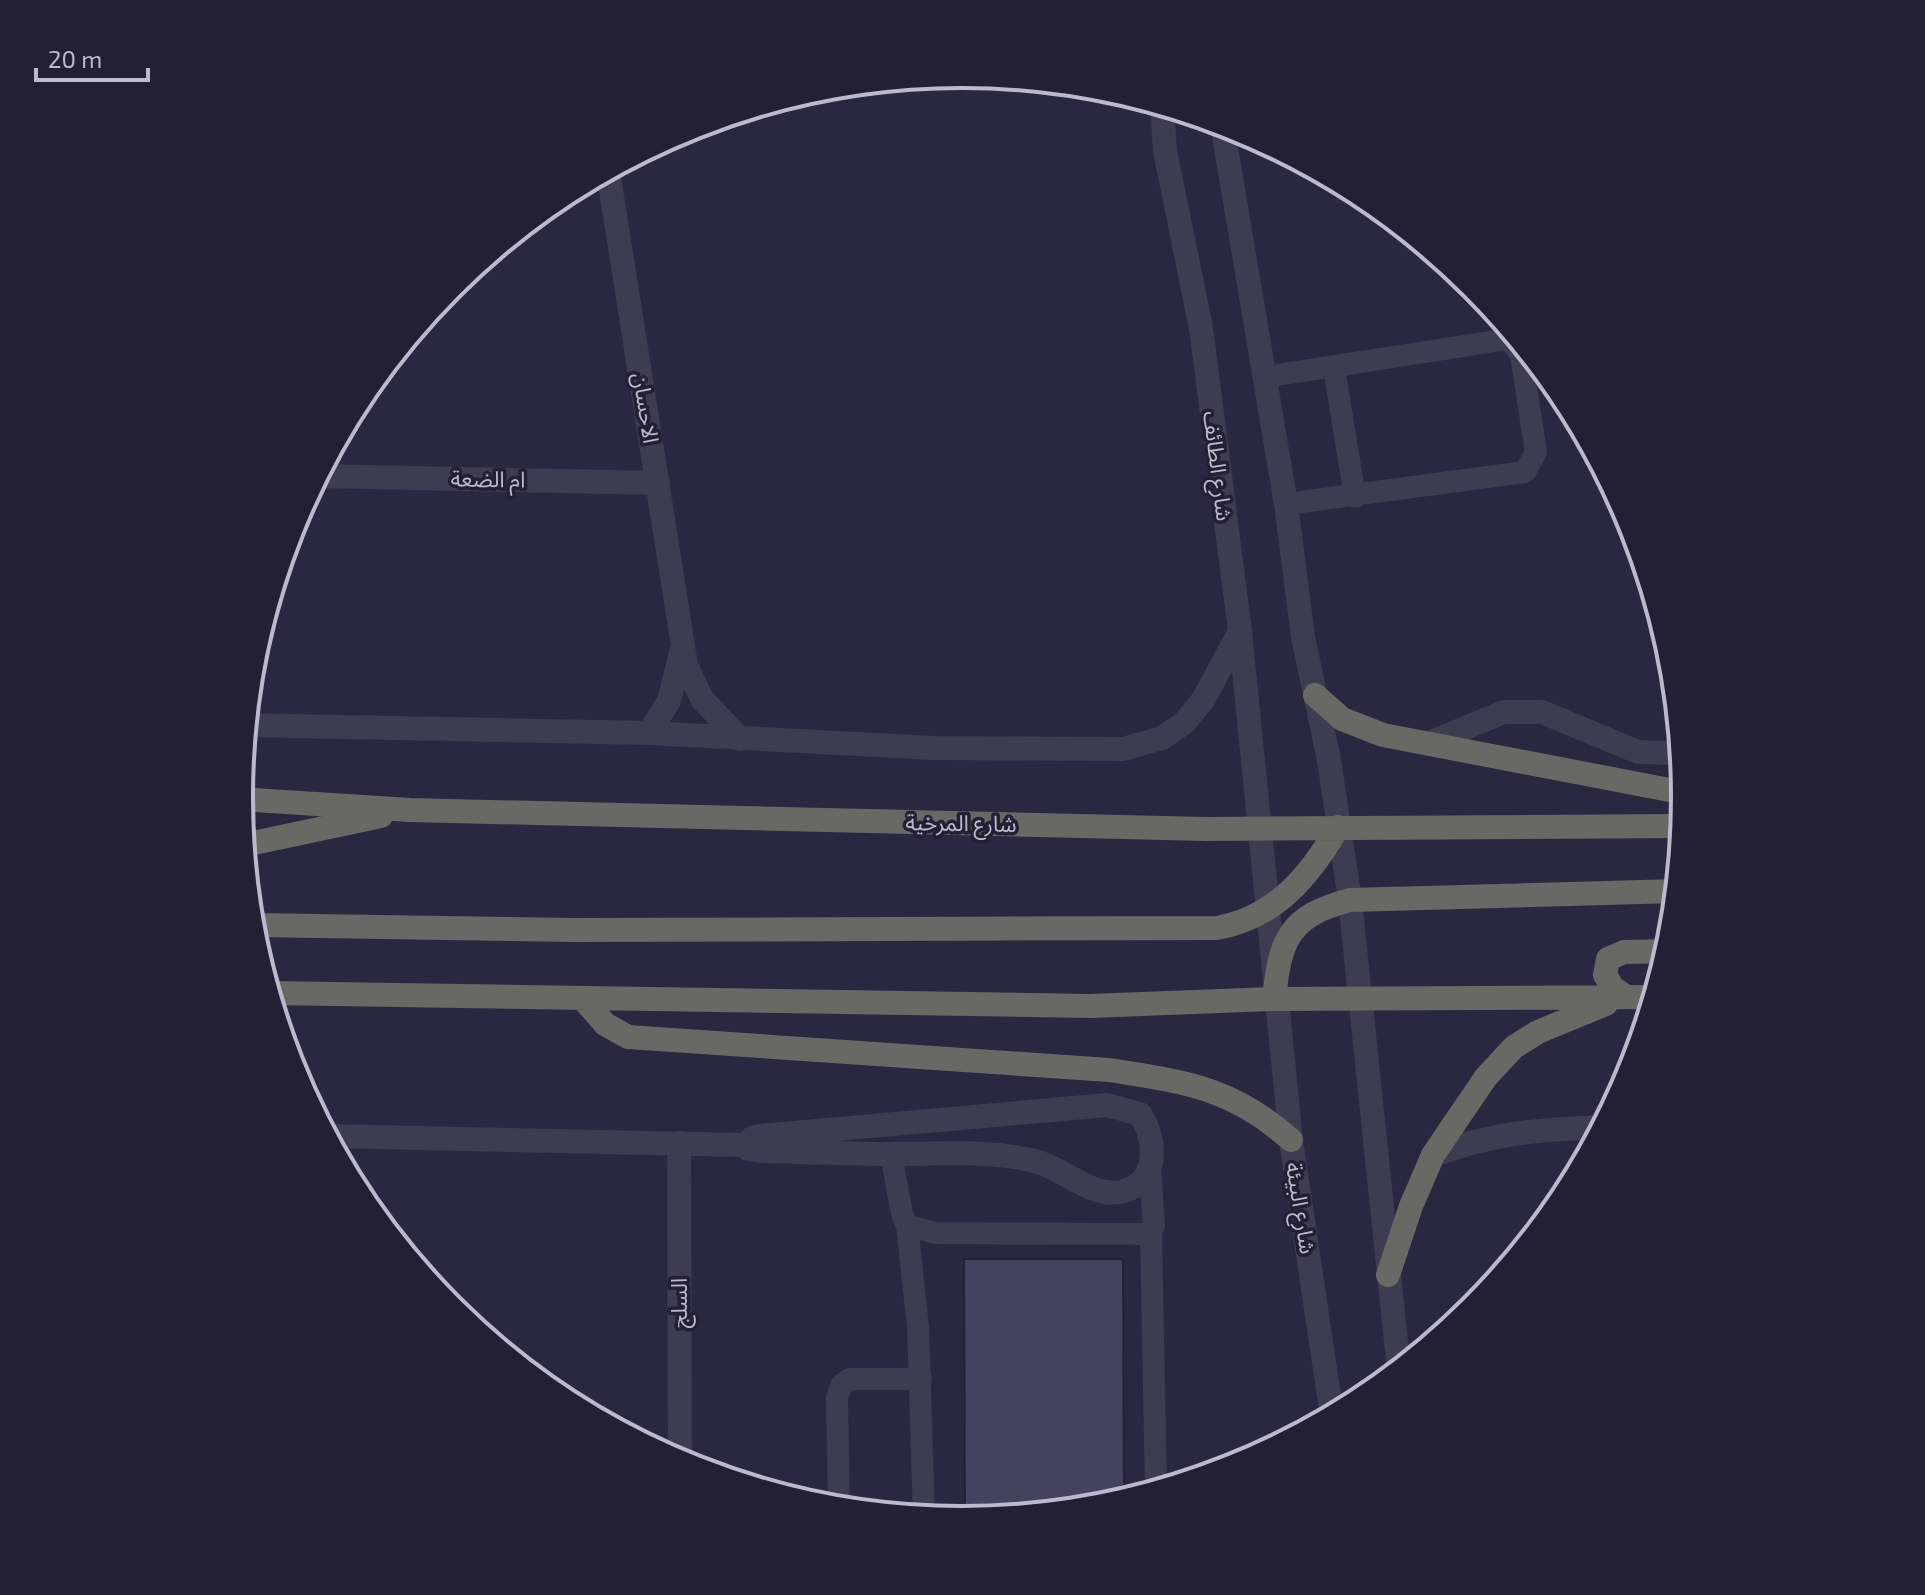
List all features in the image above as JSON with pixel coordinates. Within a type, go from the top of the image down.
[{"type":"highway","points":[[1315,695],[1342,719],[1362,729],[1672,790]]},
{"type":"highway","name":"شارع المرخية","points":[[253,800],[410,810],[1260,828],[1671,826]]},
{"type":"highway","points":[[255,843],[410,810]]},
{"type":"highway","points":[[265,925],[573,930],[1217,928],[1241,924],[1268,911],[1303,878],[1338,827]]},
{"type":"highway","points":[[1274,999],[1281,951],[1295,926],[1323,907],[1350,900],[1666,891]]},
{"type":"highway","points":[[1625,996],[1613,988],[1605,975],[1608,959],[1624,952],[1655,951]]},
{"type":"highway","points":[[281,993],[1090,1006],[1274,999],[1643,997]]},
{"type":"highway","points":[[1388,1275],[1411,1206],[1433,1155],[1486,1077],[1514,1047],[1538,1032],[1625,996]]},
{"type":"highway","points":[[584,1000],[605,1024],[628,1037],[1109,1070],[1162,1079],[1203,1088],[1246,1105],[1291,1140]]},
{"type":"street","name":"شارع الطائف","points":[[1163,117],[1165,151],[1201,328],[1240,631],[1268,911]]},
{"type":"street","points":[[1224,138],[1286,504],[1303,637],[1329,760],[1350,900],[1398,1357]]},
{"type":"street","name":"الاحسان","points":[[610,182],[686,665],[702,699],[740,739]]},
{"type":"street","name":"ام الضعة","points":[[330,476],[658,483]]},
{"type":"street","points":[[257,725],[649,733],[918,748],[1123,749],[1162,738],[1184,723],[1203,700],[1240,631]]},
{"type":"street","name":"الاحسان","points":[[649,733],[669,701],[682,646]]},
{"type":"street","points":[[1429,743],[1504,712],[1542,712],[1638,752],[1670,753]]},
{"type":"street","name":"شارع البيئة","points":[[1268,911],[1274,999],[1291,1140],[1330,1404]]},
{"type":"street","points":[[340,1136],[679,1143],[746,1145],[753,1150],[1011,1156],[1057,1168],[1105,1192],[1121,1192],[1135,1185],[1150,1166],[1154,1151],[1140,1114],[1107,1105],[760,1136],[752,1138],[746,1145]]},
{"type":"street","points":[[1433,1155],[1483,1137],[1521,1131],[1590,1128]]},
{"type":"street","name":"السلج","points":[[679,1143],[680,1448]]},
{"type":"lane","points":[[1265,377],[1504,340]]},
{"type":"lane","points":[[1286,504],[1525,472],[1536,452],[1521,361]]},
{"type":"lane","points":[[1334,368],[1355,497]]},
{"type":"lane","points":[[891,1154],[902,1214],[907,1225],[921,1379],[924,1505]]},
{"type":"lane","points":[[1150,1166],[1155,1218],[1151,1231],[1156,1480]]},
{"type":"lane","points":[[907,1225],[935,1233],[1139,1235],[1151,1231]]},
{"type":"lane","points":[[839,1496],[837,1398],[841,1385],[850,1379],[921,1379]]},
{"type":"building","points":[[964,1259],[1123,1259],[1124,1488],[1055,1501],[965,1507]]}]
